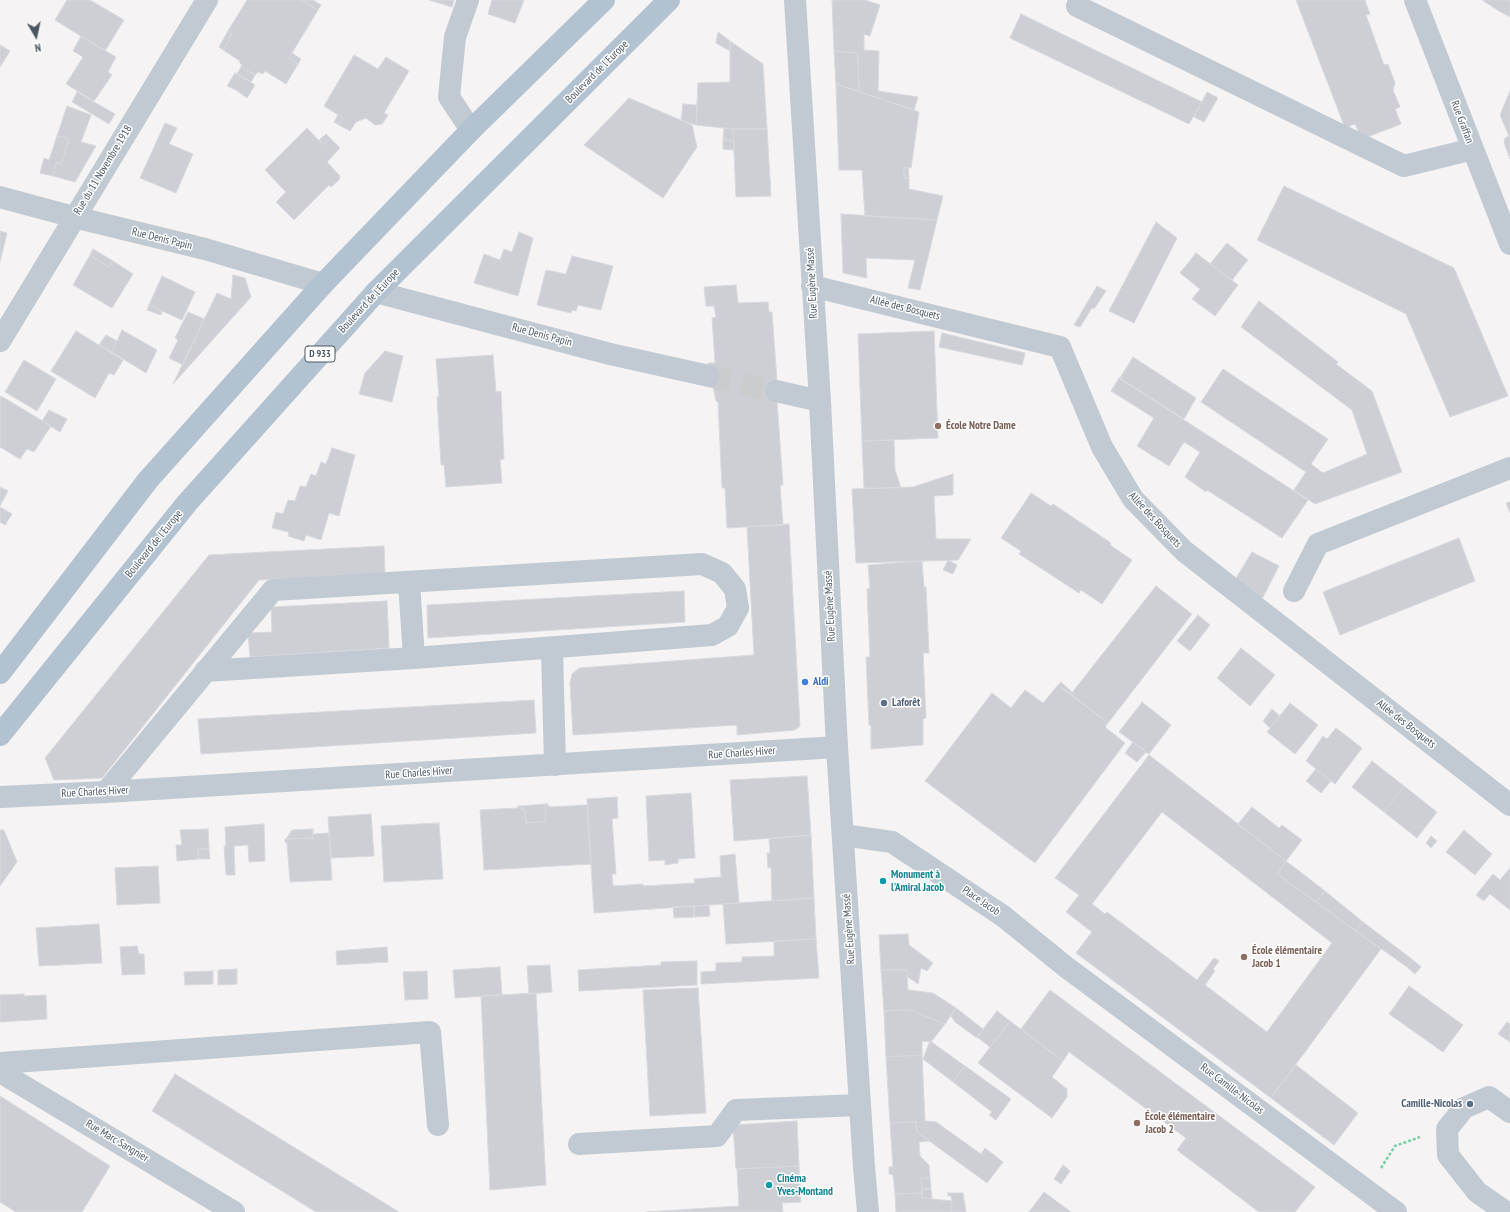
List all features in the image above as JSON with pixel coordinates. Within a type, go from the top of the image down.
[{"type":"main road","points":[[0,673],[148,480],[323,284],[471,130],[604,0]]},
{"type":"main road","name":"Boulevard de l'Europe","points":[[0,735],[187,503],[376,292],[669,0]]},
{"type":"street","name":"Rue du 11 Novembre 1918","points":[[0,341],[207,0]]},
{"type":"street","points":[[468,0],[455,37],[449,97],[471,130]]},
{"type":"street","name":"Rue Eugène Massé","points":[[796,0],[820,401],[837,747],[868,1212]]},
{"type":"street","name":"Rue Graffan","points":[[1415,0],[1510,244]]},
{"type":"street","points":[[1077,6],[1404,166],[1473,149]]},
{"type":"street","name":"Rue Denis Papin","points":[[0,197],[205,249],[323,284]]},
{"type":"street","name":"Allée des Bosquets","points":[[812,286],[1060,347],[1102,447],[1133,499],[1184,551],[1510,805]]},
{"type":"street","name":"Rue Denis Papin","points":[[376,292],[610,354],[709,376]]},
{"type":"street","points":[[776,391],[820,401]]},
{"type":"street","points":[[1294,591],[1318,544],[1510,468]]},
{"type":"street","points":[[106,792],[205,672],[273,590],[702,564],[722,573],[735,589],[738,608],[728,626],[712,635],[552,648],[205,672]]},
{"type":"street","points":[[409,582],[414,658]]},
{"type":"street","points":[[552,648],[555,764]]},
{"type":"street","name":"Rue Charles Hiver","points":[[0,797],[106,792],[837,747]]},
{"type":"street","name":"Place Jacob","points":[[843,835],[892,842],[1003,916],[1066,967]]},
{"type":"street","name":"Rue Camille-Nicolas","points":[[1066,967],[1396,1212]]},
{"type":"street","points":[[0,1063],[430,1032],[438,1125]]},
{"type":"street","name":"Rue Marc Sangnier","points":[[0,1072],[234,1212]]},
{"type":"street","points":[[1506,1212],[1477,1192],[1448,1155],[1447,1129],[1464,1108],[1489,1097],[1510,1112]]},
{"type":"street","points":[[579,1144],[717,1136],[736,1110],[860,1105]]},
{"type":"path","points":[[1367,1190],[1394,1146],[1447,1129]]},
{"type":"building","points":[[67,0],[90,0],[124,20],[105,51],[55,20]]},
{"type":"building","points":[[247,0],[301,0],[318,10],[289,58],[298,64],[286,84],[265,71],[263,74],[258,72],[255,75],[241,67],[242,65],[239,62],[240,61],[223,50],[232,34],[228,31]]},
{"type":"building","points":[[301,0],[313,0],[321,5],[318,10]]},
{"type":"building","points":[[429,0],[454,0],[452,7]]},
{"type":"building","points":[[492,0],[524,0],[515,23],[488,14]]},
{"type":"building","points":[[832,0],[865,0],[880,5],[870,36],[864,34],[864,50],[879,51],[878,91],[918,97],[914,110],[859,92],[858,53],[834,51]]},
{"type":"building","points":[[1296,0],[1365,0],[1370,14],[1366,15],[1384,65],[1388,64],[1395,83],[1393,90],[1400,107],[1395,109],[1401,124],[1362,139],[1355,124],[1345,128]]},
{"type":"building","points":[[1482,0],[1510,0],[1510,17],[1499,11]]},
{"type":"building","points":[[1021,14],[1202,102],[1189,124],[1010,38]]},
{"type":"building","points":[[228,31],[232,34],[223,50],[219,47]]},
{"type":"building","points":[[718,32],[730,41],[730,51],[716,43]]},
{"type":"building","points":[[81,36],[116,57],[108,72],[112,75],[94,101],[66,84],[83,57],[73,51]]},
{"type":"building","points":[[730,41],[763,64],[767,129],[733,129],[696,125],[698,83],[730,82]]},
{"type":"building","points":[[0,45],[10,51],[0,67]]},
{"type":"building","points":[[834,51],[858,53],[859,92],[836,84]]},
{"type":"building","points":[[292,53],[301,59],[298,64],[289,58]]},
{"type":"building","points":[[354,55],[378,69],[386,57],[409,71],[384,113],[388,115],[382,124],[375,125],[366,118],[356,122],[350,131],[339,125],[343,118],[324,106]]},
{"type":"building","points":[[241,67],[255,75],[251,82],[237,74]]},
{"type":"building","points":[[235,73],[255,85],[247,98],[236,90],[227,86]]},
{"type":"building","points":[[836,84],[919,112],[911,168],[904,167],[904,178],[909,178],[909,189],[943,196],[937,220],[865,216],[862,170],[839,170]]},
{"type":"building","points":[[1510,91],[1510,159],[1504,142],[1505,138],[1509,136],[1500,115]]},
{"type":"building","points":[[77,92],[115,114],[109,124],[72,102]]},
{"type":"building","points":[[1207,92],[1218,98],[1204,122],[1194,117]]},
{"type":"building","points":[[629,98],[692,125],[697,147],[663,198],[584,145]]},
{"type":"building","points":[[683,104],[697,105],[696,125],[681,120]]},
{"type":"building","points":[[67,106],[91,115],[81,142],[96,146],[75,182],[53,176],[56,162],[61,164],[69,139],[57,136]]},
{"type":"building","points":[[338,115],[343,118],[339,125],[334,122]]},
{"type":"building","points":[[165,123],[177,128],[169,144],[193,154],[176,193],[140,178]]},
{"type":"building","points":[[307,128],[323,145],[330,138],[340,148],[327,162],[340,176],[339,180],[331,187],[329,185],[294,220],[276,202],[286,192],[265,170]]},
{"type":"building","points":[[724,128],[733,129],[734,141],[723,140]]},
{"type":"building","points":[[733,129],[767,129],[771,196],[736,197]]},
{"type":"building","points":[[326,134],[330,138],[323,145],[319,140]]},
{"type":"building","points":[[57,136],[69,139],[61,164],[56,162],[53,176],[40,173],[44,158],[49,160]]},
{"type":"building","points":[[723,140],[734,141],[734,150],[723,149]]},
{"type":"building","points":[[904,167],[908,168],[909,178],[904,178]]},
{"type":"building","points":[[1284,186],[1454,268],[1508,396],[1450,417],[1406,314],[1257,240]]},
{"type":"building","points":[[841,214],[937,220],[920,290],[908,288],[915,260],[866,258],[867,278],[843,273]]},
{"type":"building","points":[[1156,222],[1177,238],[1134,323],[1109,311]]},
{"type":"building","points":[[0,231],[7,233],[0,262]]},
{"type":"building","points":[[519,232],[533,238],[518,296],[474,283],[484,254],[500,260],[504,249],[512,252]]},
{"type":"building","points":[[1227,243],[1248,260],[1232,280],[1210,264]]},
{"type":"building","points":[[93,249],[113,261],[109,267],[90,255]]},
{"type":"building","points":[[1196,253],[1238,285],[1215,316],[1192,299],[1200,289],[1180,273]]},
{"type":"building","points":[[90,255],[109,267],[113,261],[133,274],[112,308],[73,285]]},
{"type":"building","points":[[572,256],[613,266],[601,310],[578,305],[576,311],[572,310],[571,313],[537,305],[546,270],[566,274]]},
{"type":"building","points":[[233,275],[245,278],[251,297],[173,384],[217,293],[231,299]]},
{"type":"building","points":[[162,276],[195,292],[182,320],[149,305]]},
{"type":"building","points":[[736,285],[738,303],[768,302],[769,312],[772,312],[783,485],[780,485],[783,525],[727,528],[725,488],[722,488],[718,402],[716,401],[713,386],[710,386],[708,363],[715,363],[712,318],[716,317],[714,306],[706,306],[704,287]]},
{"type":"building","points":[[1097,286],[1106,291],[1094,309],[1092,308],[1080,327],[1074,325]]},
{"type":"building","points":[[1259,301],[1338,362],[1336,364],[1372,391],[1402,472],[1315,504],[1294,490],[1306,472],[1201,402],[1223,369],[1328,439],[1311,464],[1323,473],[1367,454],[1352,410],[1241,327]]},
{"type":"building","points":[[149,305],[162,311],[161,315],[147,310]]},
{"type":"building","points":[[188,312],[204,319],[183,365],[169,358],[178,340],[175,338]]},
{"type":"building","points":[[122,330],[157,350],[146,373],[112,352]]},
{"type":"building","points":[[76,331],[123,360],[114,375],[109,373],[95,398],[51,371]]},
{"type":"building","points":[[934,331],[938,438],[862,441],[858,334]]},
{"type":"building","points":[[942,333],[1025,353],[1022,365],[939,347]]},
{"type":"building","points":[[106,335],[117,341],[112,352],[99,345]]},
{"type":"building","points":[[385,351],[403,356],[392,402],[359,394],[365,373]]},
{"type":"building","points":[[493,355],[496,392],[501,391],[504,459],[500,460],[502,483],[446,487],[444,465],[441,465],[437,397],[439,397],[436,359]]},
{"type":"building","points":[[1133,357],[1196,398],[1184,419],[1120,378]]},
{"type":"building","points":[[24,360],[56,379],[37,411],[5,392]]},
{"type":"building","points":[[1119,378],[1308,500],[1282,538],[1207,490],[1206,492],[1185,477],[1200,452],[1184,442],[1169,466],[1137,446],[1154,418],[1111,391]]},
{"type":"building","points":[[1,396],[51,426],[34,452],[27,449],[20,459],[0,447]]},
{"type":"building","points":[[49,410],[67,419],[60,432],[42,421]]},
{"type":"building","points":[[894,440],[895,470],[901,488],[864,488],[862,441]]},
{"type":"building","points":[[332,448],[355,455],[339,516],[329,513],[321,540],[306,535],[304,541],[288,536],[289,532],[272,528],[276,512],[283,514],[288,500],[295,501],[300,486],[306,487],[311,474],[316,476],[321,462],[326,464]]},
{"type":"building","points":[[953,474],[953,495],[934,496],[936,539],[971,539],[958,560],[856,563],[852,489],[913,487]]},
{"type":"building","points":[[0,487],[8,491],[0,506]]},
{"type":"building","points":[[1031,493],[1051,506],[1053,504],[1111,543],[1110,545],[1132,560],[1102,604],[1081,590],[1079,593],[1019,554],[1021,551],[1001,538]]},
{"type":"building","points":[[1510,502],[1510,513],[1506,503]]},
{"type":"building","points":[[0,507],[12,514],[5,525],[0,522]]},
{"type":"building","points":[[789,524],[800,726],[795,730],[737,735],[737,725],[573,735],[570,683],[572,674],[579,668],[754,655],[747,527]]},
{"type":"building","points":[[1459,538],[1475,581],[1340,635],[1323,592]]},
{"type":"building","points":[[384,546],[385,573],[259,580],[102,778],[54,780],[45,758],[209,555]]},
{"type":"building","points":[[1252,552],[1279,566],[1261,601],[1235,580]]},
{"type":"building","points":[[948,560],[957,565],[953,574],[943,570]]},
{"type":"building","points":[[922,561],[924,587],[926,587],[929,653],[923,653],[926,718],[923,719],[923,745],[871,749],[871,726],[869,725],[866,657],[870,657],[867,589],[870,589],[868,565]]},
{"type":"building","points":[[1156,586],[1192,614],[1108,723],[1071,694]]},
{"type":"building","points":[[684,591],[685,622],[428,638],[427,605]]},
{"type":"building","points":[[387,601],[389,648],[250,657],[248,633],[272,632],[271,607]]},
{"type":"building","points":[[1198,615],[1210,625],[1190,651],[1177,641]]},
{"type":"building","points":[[1241,648],[1275,675],[1250,706],[1217,678]]},
{"type":"building","points":[[1061,682],[1072,692],[1071,694],[1058,685]]},
{"type":"building","points":[[1058,685],[1108,723],[1105,727],[1125,743],[1035,863],[925,781],[992,693],[1011,708],[1025,690],[1043,703]]},
{"type":"building","points":[[534,700],[536,733],[201,754],[198,719]]},
{"type":"building","points":[[1142,702],[1171,725],[1149,754],[1119,732]]},
{"type":"building","points":[[1290,703],[1318,725],[1295,754],[1267,732]]},
{"type":"building","points":[[1272,709],[1280,716],[1270,728],[1263,721]]},
{"type":"building","points":[[1336,728],[1362,748],[1335,784],[1306,761],[1323,736],[1327,739]]},
{"type":"building","points":[[1133,742],[1146,752],[1137,762],[1125,753]]},
{"type":"building","points":[[1149,755],[1286,861],[1277,874],[1381,949],[1271,1098],[1076,953],[1092,932],[1066,912],[1079,895],[1055,878]],"holes":[[[1162,812],[1332,943],[1267,1032],[1205,985],[1215,971],[1213,969],[1219,961],[1214,958],[1197,980],[1107,912],[1105,914],[1092,904]]]},
{"type":"building","points":[[1372,761],[1404,786],[1384,812],[1352,787]]},
{"type":"building","points":[[1316,769],[1331,781],[1321,793],[1306,781]]},
{"type":"building","points":[[807,776],[811,835],[734,841],[730,780]]},
{"type":"building","points":[[1404,786],[1437,812],[1417,838],[1384,812]]},
{"type":"building","points":[[691,793],[695,858],[678,859],[678,863],[665,865],[665,860],[649,861],[646,796]]},
{"type":"building","points":[[617,797],[618,818],[612,819],[616,874],[612,874],[613,886],[695,883],[694,879],[721,877],[720,856],[735,854],[739,903],[594,913],[587,799]]},
{"type":"building","points":[[545,804],[548,804],[550,807],[587,805],[591,864],[484,870],[480,810],[518,808],[518,806],[522,806],[522,810],[525,810],[526,823],[546,821]]},
{"type":"building","points":[[545,804],[546,821],[526,823],[525,810],[522,810],[522,806]]},
{"type":"building","points":[[1252,807],[1279,828],[1282,825],[1302,840],[1286,861],[1238,824]]},
{"type":"building","points":[[371,814],[374,856],[331,858],[328,817]]},
{"type":"building","points":[[439,823],[443,879],[384,882],[381,826]]},
{"type":"building","points":[[264,824],[265,861],[249,862],[248,845],[234,846],[235,875],[226,875],[224,846],[226,846],[225,827]]},
{"type":"building","points":[[208,829],[209,849],[198,849],[198,859],[177,861],[176,845],[182,845],[180,830]]},
{"type":"building","points":[[313,829],[313,838],[286,839],[292,830]]},
{"type":"building","points":[[0,830],[4,830],[17,862],[0,886]]},
{"type":"building","points":[[1464,830],[1492,854],[1475,875],[1446,852]]},
{"type":"building","points":[[329,833],[332,880],[290,882],[287,843],[285,842],[285,839],[313,838],[313,834]]},
{"type":"building","points":[[811,835],[814,898],[772,901],[771,867],[768,868],[767,853],[770,853],[769,839]]},
{"type":"building","points":[[1431,836],[1437,841],[1431,848],[1426,843]]},
{"type":"building","points":[[198,849],[209,849],[210,859],[198,859]]},
{"type":"building","points":[[1286,861],[1325,891],[1316,902],[1277,874]]},
{"type":"building","points":[[158,866],[160,903],[117,905],[115,868]]},
{"type":"building","points":[[1510,868],[1510,910],[1490,894],[1484,901],[1476,895],[1493,874],[1500,880]]},
{"type":"building","points":[[1325,891],[1363,922],[1356,931],[1316,902]]},
{"type":"building","points":[[814,898],[816,939],[726,944],[723,904]]},
{"type":"building","points":[[709,905],[710,916],[694,917],[694,906]]},
{"type":"building","points":[[694,906],[694,917],[674,918],[673,907]]},
{"type":"building","points":[[1363,922],[1413,960],[1407,967],[1356,931]]},
{"type":"building","points":[[99,924],[102,963],[39,966],[36,928]]},
{"type":"building","points":[[908,934],[909,945],[933,963],[927,971],[921,968],[918,984],[908,977],[907,970],[881,970],[879,935]]},
{"type":"building","points":[[816,939],[819,978],[701,984],[701,972],[716,971],[716,963],[742,962],[742,957],[774,956],[774,941]]},
{"type":"building","points":[[137,946],[139,954],[144,954],[145,974],[122,975],[120,947]]},
{"type":"building","points":[[387,947],[388,962],[337,965],[336,951]]},
{"type":"building","points":[[1413,960],[1421,967],[1415,974],[1407,967]]},
{"type":"building","points":[[697,961],[697,985],[579,991],[578,970],[661,965],[661,962]]},
{"type":"building","points":[[550,965],[552,992],[529,994],[527,966]]},
{"type":"building","points":[[500,967],[502,995],[455,998],[453,970]]},
{"type":"building","points":[[237,969],[237,984],[218,985],[218,970]]},
{"type":"building","points":[[881,970],[907,970],[908,990],[933,993],[956,1008],[945,1024],[910,1010],[884,1011]]},
{"type":"building","points":[[213,971],[213,984],[185,985],[184,972]]},
{"type":"building","points":[[427,971],[428,999],[405,1000],[403,972]]},
{"type":"building","points":[[1409,986],[1463,1025],[1443,1052],[1389,1014]]},
{"type":"building","points":[[698,988],[706,1113],[650,1116],[643,990]]},
{"type":"building","points":[[1050,990],[1315,1187],[1295,1212],[1259,1212],[1177,1150],[1186,1138],[1069,1052],[1063,1061],[1021,1029]]},
{"type":"building","points":[[536,993],[546,1185],[490,1190],[481,996]]},
{"type":"building","points":[[24,994],[24,996],[46,995],[47,1019],[0,1022],[0,995]]},
{"type":"building","points":[[956,1008],[983,1029],[977,1038],[955,1022],[951,1016]]},
{"type":"building","points":[[910,1010],[945,1024],[931,1042],[922,1041],[922,1055],[886,1057],[884,1011]]},
{"type":"building","points":[[997,1011],[1010,1021],[990,1047],[977,1037]]},
{"type":"building","points":[[1010,1021],[1063,1061],[1052,1077],[1067,1089],[1067,1097],[1052,1118],[978,1063]]},
{"type":"building","points":[[1507,1022],[1510,1024],[1510,1042],[1498,1034]]},
{"type":"building","points":[[930,1041],[965,1066],[953,1082],[923,1059]]},
{"type":"building","points":[[922,1055],[925,1121],[936,1122],[981,1154],[985,1148],[1003,1162],[987,1183],[917,1132],[916,1122],[890,1123],[886,1057]]},
{"type":"building","points":[[1296,1065],[1358,1113],[1334,1145],[1271,1098]]},
{"type":"building","points":[[965,1066],[1011,1099],[996,1120],[989,1115],[992,1112],[953,1082]]},
{"type":"building","points":[[175,1074],[399,1212],[316,1212],[152,1111]]},
{"type":"building","points":[[0,1096],[110,1166],[82,1212],[16,1212],[0,1202]]},
{"type":"building","points":[[797,1121],[799,1166],[736,1169],[733,1125]]},
{"type":"building","points":[[916,1122],[917,1132],[930,1141],[919,1142],[920,1156],[929,1165],[930,1178],[921,1178],[922,1193],[895,1194],[893,1175],[889,1174],[889,1167],[893,1167],[890,1123]]},
{"type":"building","points":[[1063,1165],[1070,1171],[1061,1184],[1054,1179]]},
{"type":"building","name":"Cinéma Yves-Montand","points":[[799,1166],[801,1202],[782,1203],[783,1212],[646,1212],[739,1206],[737,1169]]},
{"type":"building","points":[[921,1178],[930,1178],[931,1189],[922,1189]]},
{"type":"building","points":[[922,1189],[931,1189],[932,1199],[922,1198]]},
{"type":"building","points":[[1044,1192],[1071,1212],[1029,1212]]},
{"type":"building","points":[[922,1193],[922,1198],[952,1201],[951,1212],[896,1212],[895,1194]]},
{"type":"building","points":[[948,1193],[963,1193],[966,1212],[951,1212],[952,1201],[951,1196],[948,1196]]},
{"type":"tunnel","points":[[709,376],[776,391]]},
{"type":"place","name":"École Notre Dame","points":[[938,426]]},
{"type":"place","name":"Aldi","points":[[805,682]]},
{"type":"place","name":"Laforêt","points":[[884,703]]},
{"type":"place","name":"Monument à l'Amiral Jacob","points":[[883,881]]},
{"type":"place","name":"École élémentaire Jacob 1","points":[[1244,957]]},
{"type":"place","name":"Camille-Nicolas","points":[[1470,1104]]},
{"type":"place","name":"École élémentaire Jacob 2","points":[[1137,1123]]},
{"type":"place","name":"Cinéma Yves-Montand","points":[[769,1185]]}]
